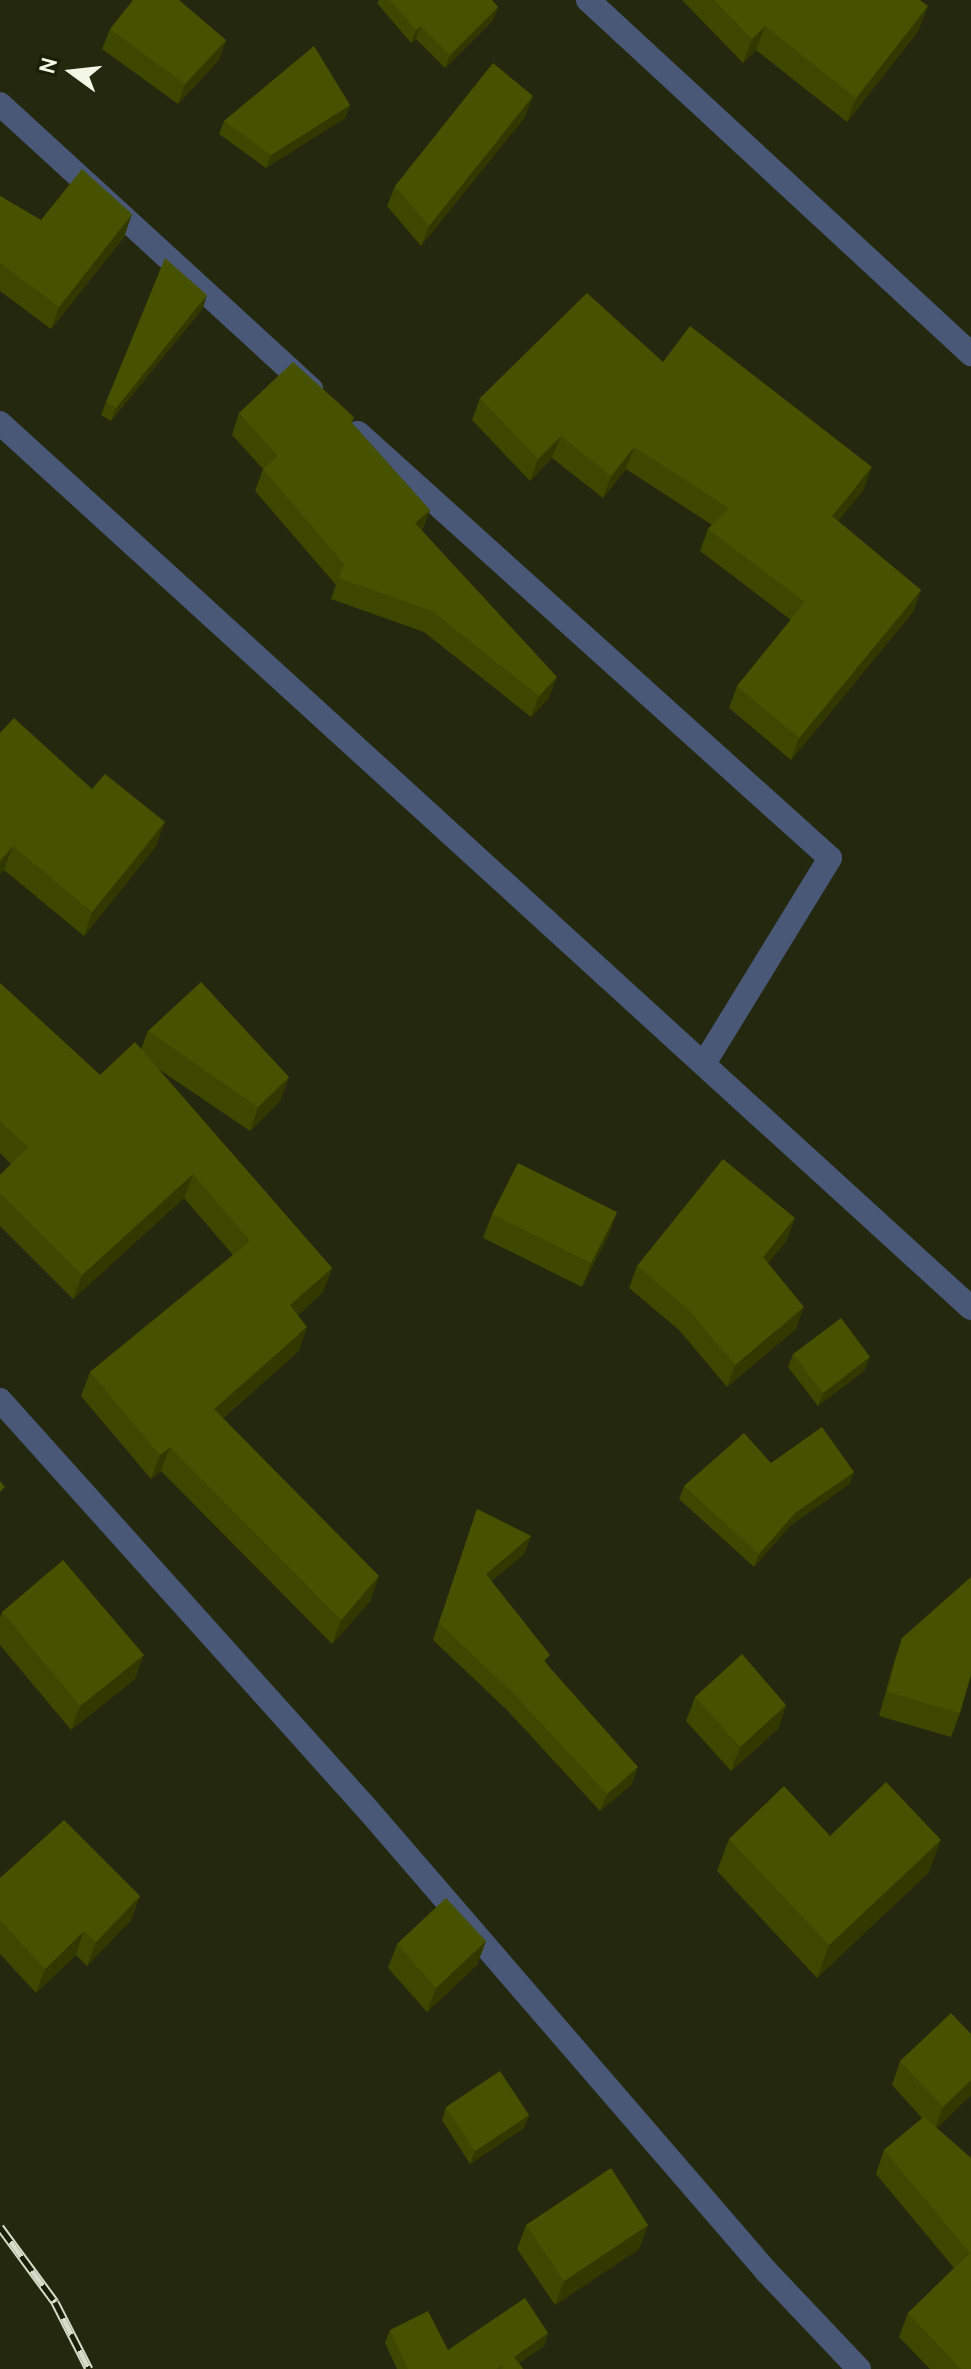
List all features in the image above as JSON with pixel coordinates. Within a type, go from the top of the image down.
[{"type":"street","points":[[588,0],[971,354]]},
{"type":"street","points":[[0,104],[830,858],[705,1062]]},
{"type":"street","points":[[0,423],[705,1062],[971,1308]]},
{"type":"street","points":[[0,1400],[390,1834],[766,2271],[859,2369]]},
{"type":"building","points":[[133,0],[179,0],[226,40],[185,84],[110,29]]},
{"type":"building","points":[[390,0],[492,0],[498,7],[450,55],[421,26],[416,30]]},
{"type":"building","points":[[714,0],[920,0],[928,6],[856,98],[765,26],[752,39]]},
{"type":"building","points":[[314,46],[350,105],[271,155],[224,121]]},
{"type":"building","points":[[493,63],[533,96],[429,226],[395,186]]},
{"type":"building","points":[[82,169],[132,214],[59,307],[0,263],[0,196],[41,220]]},
{"type":"building","points":[[165,258],[207,295],[116,408],[106,402]]},
{"type":"building","points":[[587,293],[663,362],[690,326],[872,467],[832,516],[921,590],[799,738],[737,686],[805,602],[708,529],[729,508],[634,447],[611,476],[561,436],[538,459],[480,398]]},
{"type":"building","points":[[293,362],[354,417],[350,421],[430,510],[415,523],[557,677],[539,696],[432,611],[339,578],[344,564],[263,469],[278,456],[239,413]]},
{"type":"building","points":[[14,718],[92,789],[105,774],[165,822],[92,912],[13,846],[0,861],[0,733]]},
{"type":"building","points":[[201,982],[289,1077],[258,1107],[148,1031]]},
{"type":"building","points":[[0,983],[100,1075],[135,1042],[332,1268],[290,1305],[307,1327],[214,1409],[379,1576],[341,1620],[170,1447],[160,1455],[90,1372],[250,1241],[193,1174],[82,1275],[0,1193],[0,1175],[28,1147],[0,1121]]},
{"type":"building","points":[[723,1159],[795,1218],[763,1257],[804,1307],[735,1365],[687,1308],[637,1266]]},
{"type":"building","points":[[518,1163],[617,1212],[591,1263],[492,1214]]},
{"type":"building","points":[[841,1318],[870,1357],[823,1393],[793,1354]]},
{"type":"building","points":[[822,1427],[854,1472],[795,1513],[759,1554],[684,1486],[744,1433],[771,1463]]},
{"type":"building","points":[[477,1509],[531,1536],[486,1574],[550,1655],[544,1661],[638,1767],[607,1794],[514,1694],[439,1623]]},
{"type":"building","points":[[63,1560],[144,1655],[80,1706],[2,1612]]},
{"type":"building","points":[[971,1577],[971,1675],[960,1713],[887,1692],[902,1638]]},
{"type":"building","points":[[742,1654],[786,1705],[740,1747],[695,1697]]},
{"type":"building","points":[[886,1782],[941,1840],[829,1945],[729,1839],[784,1786],[830,1836]]},
{"type":"building","points":[[64,1820],[140,1896],[96,1942],[84,1931],[45,1969],[0,1920],[0,1878]]},
{"type":"building","points":[[446,1898],[486,1941],[436,1988],[397,1944]]},
{"type":"building","points":[[951,2013],[971,2034],[971,2080],[943,2107],[900,2061]]},
{"type":"building","points":[[500,2071],[529,2115],[475,2151],[446,2107]]},
{"type":"building","points":[[924,2117],[971,2158],[971,2369],[961,2369],[908,2313],[970,2253],[884,2150]]},
{"type":"building","points":[[611,2168],[648,2225],[564,2281],[526,2225]]},
{"type":"building","points":[[525,2298],[548,2333],[514,2357],[523,2369],[502,2369],[503,2364],[496,2369],[408,2369],[390,2330],[428,2311],[448,2350]]},
{"type":"railway","points":[[0,2227],[55,2302],[89,2369]]}]
